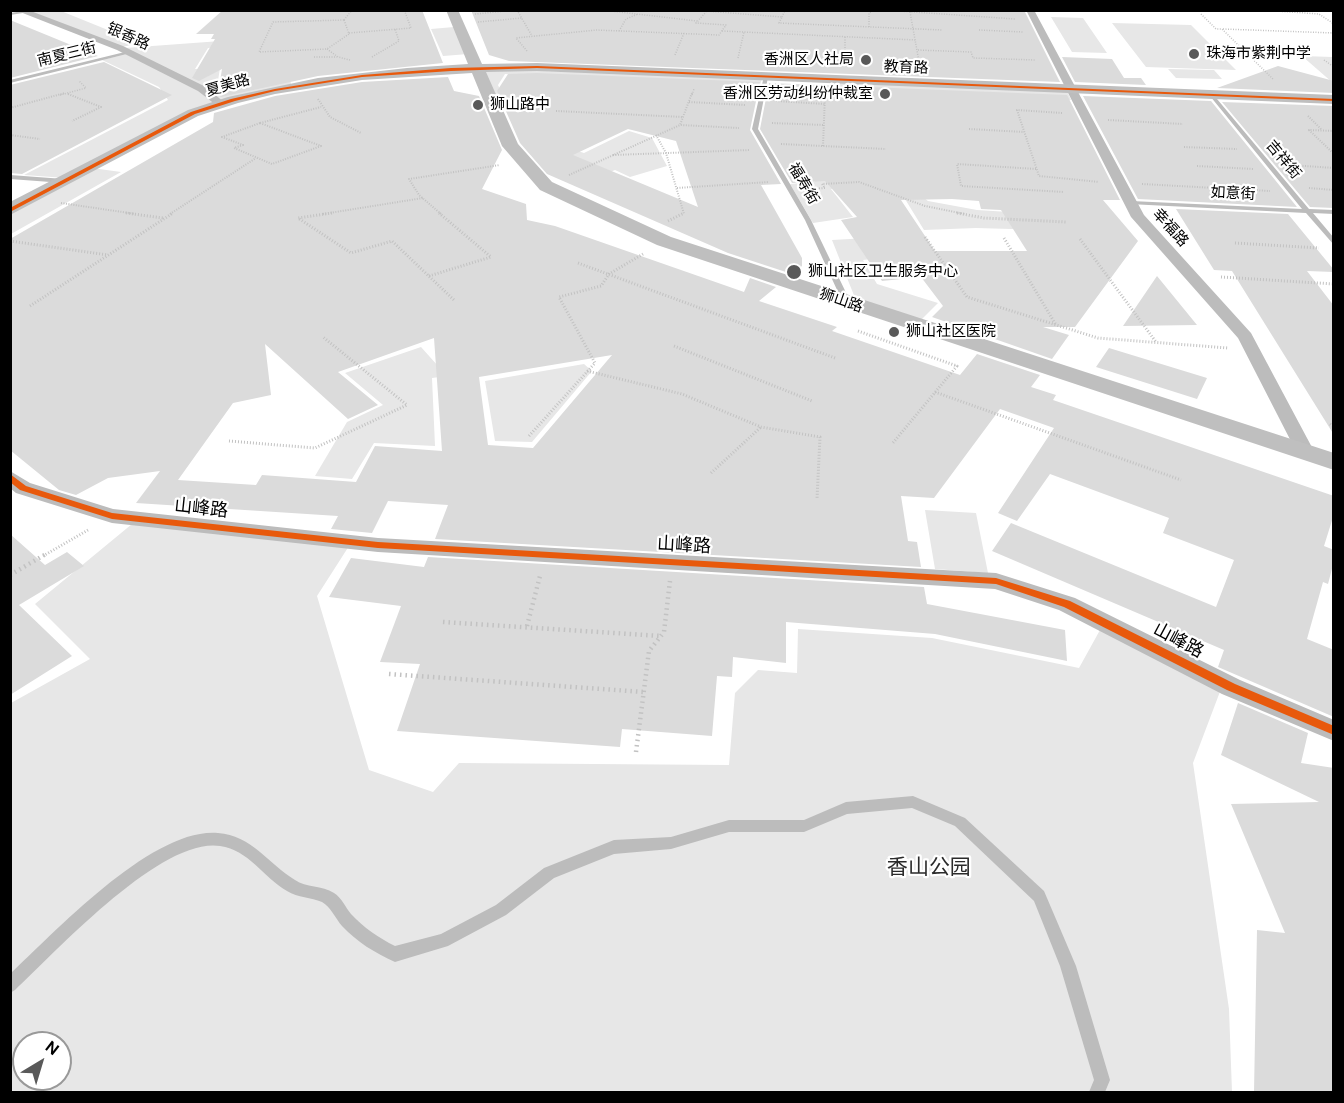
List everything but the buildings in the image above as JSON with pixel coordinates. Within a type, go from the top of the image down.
[{"type":"street","name":"银香路","points":[[20,11],[129,52],[202,89],[220,103]]},
{"type":"street","name":"幸福路","points":[[1032,15],[1138,218],[1245,336],[1306,453]]},
{"type":"street","name":"狮山路","points":[[455,17],[510,146],[546,186],[655,237],[848,303],[1334,462]]},
{"type":"street","name":"教育路","points":[[478,68],[700,74],[1334,100]]},
{"type":"street","name":"夏美路","points":[[10,210],[193,113],[220,103],[259,93],[374,76],[478,68]]},
{"type":"street","name":"山峰路","points":[[10,477],[23,488],[112,516],[378,545],[996,581],[1013,585],[1106,622],[1231,687],[1334,731]]},
{"type":"lane","points":[[10,14],[20,11]]},
{"type":"lane","name":"南夏三街","points":[[10,82],[129,52]]},
{"type":"lane","points":[[755,126],[766,77]]},
{"type":"lane","name":"吉祥街","points":[[1212,95],[1334,243]]},
{"type":"lane","name":"福寿街","points":[[755,126],[766,150],[808,220],[848,303]]},
{"type":"lane","points":[[10,177],[64,181]]},
{"type":"lane","name":"如意街","points":[[1131,203],[1334,212]]},
{"type":"lane","points":[[10,985],[98,904],[145,865],[177,845],[217,838],[252,850],[292,887],[329,898],[347,920],[374,944],[395,954],[443,941],[501,910],[549,873],[614,848],[671,843],[729,826],[804,826],[846,808],[914,802],[960,822],[1039,896],[1068,966],[1102,1080],[1097,1092]]},
{"type":"path","points":[[352,10],[344,20],[273,22],[259,52],[327,49],[349,33],[411,28],[405,12]]},
{"type":"path","points":[[455,17],[517,10],[532,36]]},
{"type":"path","points":[[529,53],[516,38],[596,30],[719,35],[726,25],[602,10]]},
{"type":"path","points":[[693,10],[782,17]]},
{"type":"path","points":[[735,14],[737,10]]},
{"type":"path","points":[[785,10],[779,23],[942,30]]},
{"type":"path","points":[[869,27],[869,13],[874,10]]},
{"type":"path","points":[[884,10],[1032,15]]},
{"type":"path","points":[[1262,10],[1319,14],[1334,24]]},
{"type":"path","points":[[1321,10],[1334,11]]},
{"type":"path","points":[[698,21],[706,12]]},
{"type":"path","points":[[910,12],[915,29],[923,84]]},
{"type":"path","points":[[620,31],[626,19],[639,14]]},
{"type":"path","points":[[1201,14],[1216,29],[1334,33]]},
{"type":"path","points":[[455,17],[522,18]]},
{"type":"path","points":[[344,20],[349,33]]},
{"type":"path","points":[[371,58],[399,41],[395,29]]},
{"type":"path","points":[[1222,29],[1277,82]]},
{"type":"path","points":[[979,30],[1041,33]]},
{"type":"path","points":[[721,31],[916,40]]},
{"type":"path","points":[[738,58],[744,32]]},
{"type":"path","points":[[675,55],[684,33]]},
{"type":"path","points":[[845,37],[846,80]]},
{"type":"path","points":[[918,50],[971,52],[973,58],[1056,61]]},
{"type":"path","points":[[314,57],[338,57]]},
{"type":"path","points":[[1324,60],[1333,67]]},
{"type":"path","points":[[680,125],[700,74]]},
{"type":"path","points":[[824,146],[826,80]]},
{"type":"path","points":[[313,85],[321,107],[335,122],[361,133]]},
{"type":"path","points":[[10,108],[86,88]]},
{"type":"path","points":[[68,93],[101,107],[72,121]]},
{"type":"path","points":[[689,102],[825,104]]},
{"type":"path","points":[[260,123],[321,146],[272,164],[234,148],[243,145],[222,137],[260,123],[321,107]]},
{"type":"path","points":[[1184,124],[1017,110],[1039,176],[1120,183],[1292,192]]},
{"type":"path","points":[[556,111],[683,117]]},
{"type":"path","points":[[546,186],[680,125],[824,125]]},
{"type":"path","points":[[969,129],[1024,132]]},
{"type":"path","points":[[1334,130],[1309,129],[1334,154]]},
{"type":"path","points":[[10,135],[40,139]]},
{"type":"path","points":[[530,436],[595,363],[559,297],[601,286],[609,274],[684,214],[666,153],[657,135]]},
{"type":"path","points":[[762,142],[886,149]]},
{"type":"path","points":[[1184,147],[1257,150]]},
{"type":"path","points":[[613,155],[766,150]]},
{"type":"path","points":[[30,306],[257,158]]},
{"type":"path","points":[[429,276],[491,257],[423,198],[409,179],[524,161]]},
{"type":"path","points":[[1036,169],[957,164],[961,186],[1064,192]]},
{"type":"path","points":[[1197,166],[1334,168]]},
{"type":"path","points":[[676,188],[785,181]]},
{"type":"path","points":[[790,191],[825,188],[822,184],[859,182],[926,206],[984,218],[1066,222]]},
{"type":"path","points":[[423,198],[298,218],[351,253],[392,241],[455,301]]},
{"type":"path","points":[[31,199],[163,218]]},
{"type":"path","points":[[925,237],[967,297],[1098,338],[1252,350]]},
{"type":"path","points":[[1004,238],[1056,325]]},
{"type":"path","points":[[1080,239],[1157,342]]},
{"type":"path","points":[[10,241],[109,255]]},
{"type":"path","points":[[1235,243],[1323,248]]},
{"type":"path","points":[[578,263],[835,358]]},
{"type":"path","points":[[1221,277],[1334,284]]},
{"type":"path","points":[[858,331],[957,366],[892,444]]},
{"type":"path","points":[[229,441],[315,448],[407,405],[323,338]]},
{"type":"path","points":[[674,346],[812,401]]},
{"type":"path","points":[[587,372],[682,394],[761,427],[820,437],[817,499]]},
{"type":"path","points":[[935,392],[1181,480]]},
{"type":"path","points":[[711,473],[761,427]]},
{"type":"path","points":[[10,575],[112,516]]},
{"type":"path","points":[[527,627],[546,555]]},
{"type":"path","points":[[636,752],[649,651],[664,632],[672,562]]},
{"type":"path","points":[[443,621],[661,636]]},
{"type":"path","points":[[389,674],[644,692]]},
{"type":"green space","points":[[23,11],[61,11],[140,43],[122,47]]},
{"type":"green space","points":[[1051,17],[1083,18],[1107,53],[1072,52]]},
{"type":"green space","points":[[1112,23],[1191,25],[1236,70],[1146,67]]},
{"type":"green space","points":[[454,27],[468,54],[443,56],[431,29]]},
{"type":"green space","points":[[248,39],[244,46],[208,48],[195,69],[220,68],[217,87],[290,80],[292,87],[222,101],[207,88],[125,48]]},
{"type":"green space","points":[[127,54],[198,89],[216,103],[66,178],[24,175],[168,100],[159,87],[102,60]]},
{"type":"green space","points":[[1302,56],[1333,57],[1333,83]]},
{"type":"green space","points":[[481,69],[762,78],[759,89],[694,86],[695,83],[505,74],[498,85],[508,106],[498,107]]},
{"type":"green space","points":[[1168,69],[1214,70],[1222,79],[1176,78]]},
{"type":"green space","points":[[834,81],[1067,91],[1071,100],[834,87]]},
{"type":"green space","points":[[629,131],[652,138],[667,166],[630,177],[615,170],[582,184],[566,147],[584,153]]},
{"type":"green space","points":[[800,161],[906,184],[928,201],[977,210],[1073,216],[1117,232],[976,228],[924,230],[905,199],[864,185],[831,189],[853,217],[813,223],[790,184],[815,182]]},
{"type":"green space","points":[[92,168],[121,172],[11,234],[11,213]]},
{"type":"green space","points":[[886,237],[899,256],[863,260],[877,284],[938,303],[918,323],[857,303],[832,240]]},
{"type":"green space","points":[[421,347],[447,376],[432,378],[435,446],[374,443],[352,479],[315,476],[347,422],[383,405],[345,373]]},
{"type":"green space","points":[[584,364],[592,371],[532,442],[495,441],[485,381]]},
{"type":"green space","points":[[925,510],[976,513],[988,573],[935,569]]},
{"type":"green space","name":"香山公园","points":[[132,524],[349,546],[317,596],[369,770],[433,792],[459,763],[729,765],[735,693],[758,670],[797,673],[798,629],[932,638],[1079,668],[1100,630],[1221,689],[1193,763],[1229,1009],[1232,1092],[11,1092],[11,703],[90,659],[35,604]]},
{"type":"cycle path","points":[[10,210],[193,113],[275,90],[318,82],[407,72],[537,67],[1334,100]]},
{"type":"cycle path","points":[[10,477],[23,488],[112,516],[378,545],[996,581],[1067,604],[1231,687],[1334,731]]},
{"type":"place","name":"珠海市紫荆中学","points":[[1194,54]]},
{"type":"place","name":"香洲区人社局","points":[[866,60]]},
{"type":"place","name":"香洲区劳动纠纷仲裁室","points":[[885,94]]},
{"type":"place","name":"狮山路中","points":[[478,105]]},
{"type":"place","name":"狮山社区卫生服务中心","points":[[794,272]]},
{"type":"place","name":"狮山社区医院","points":[[894,332]]}]
